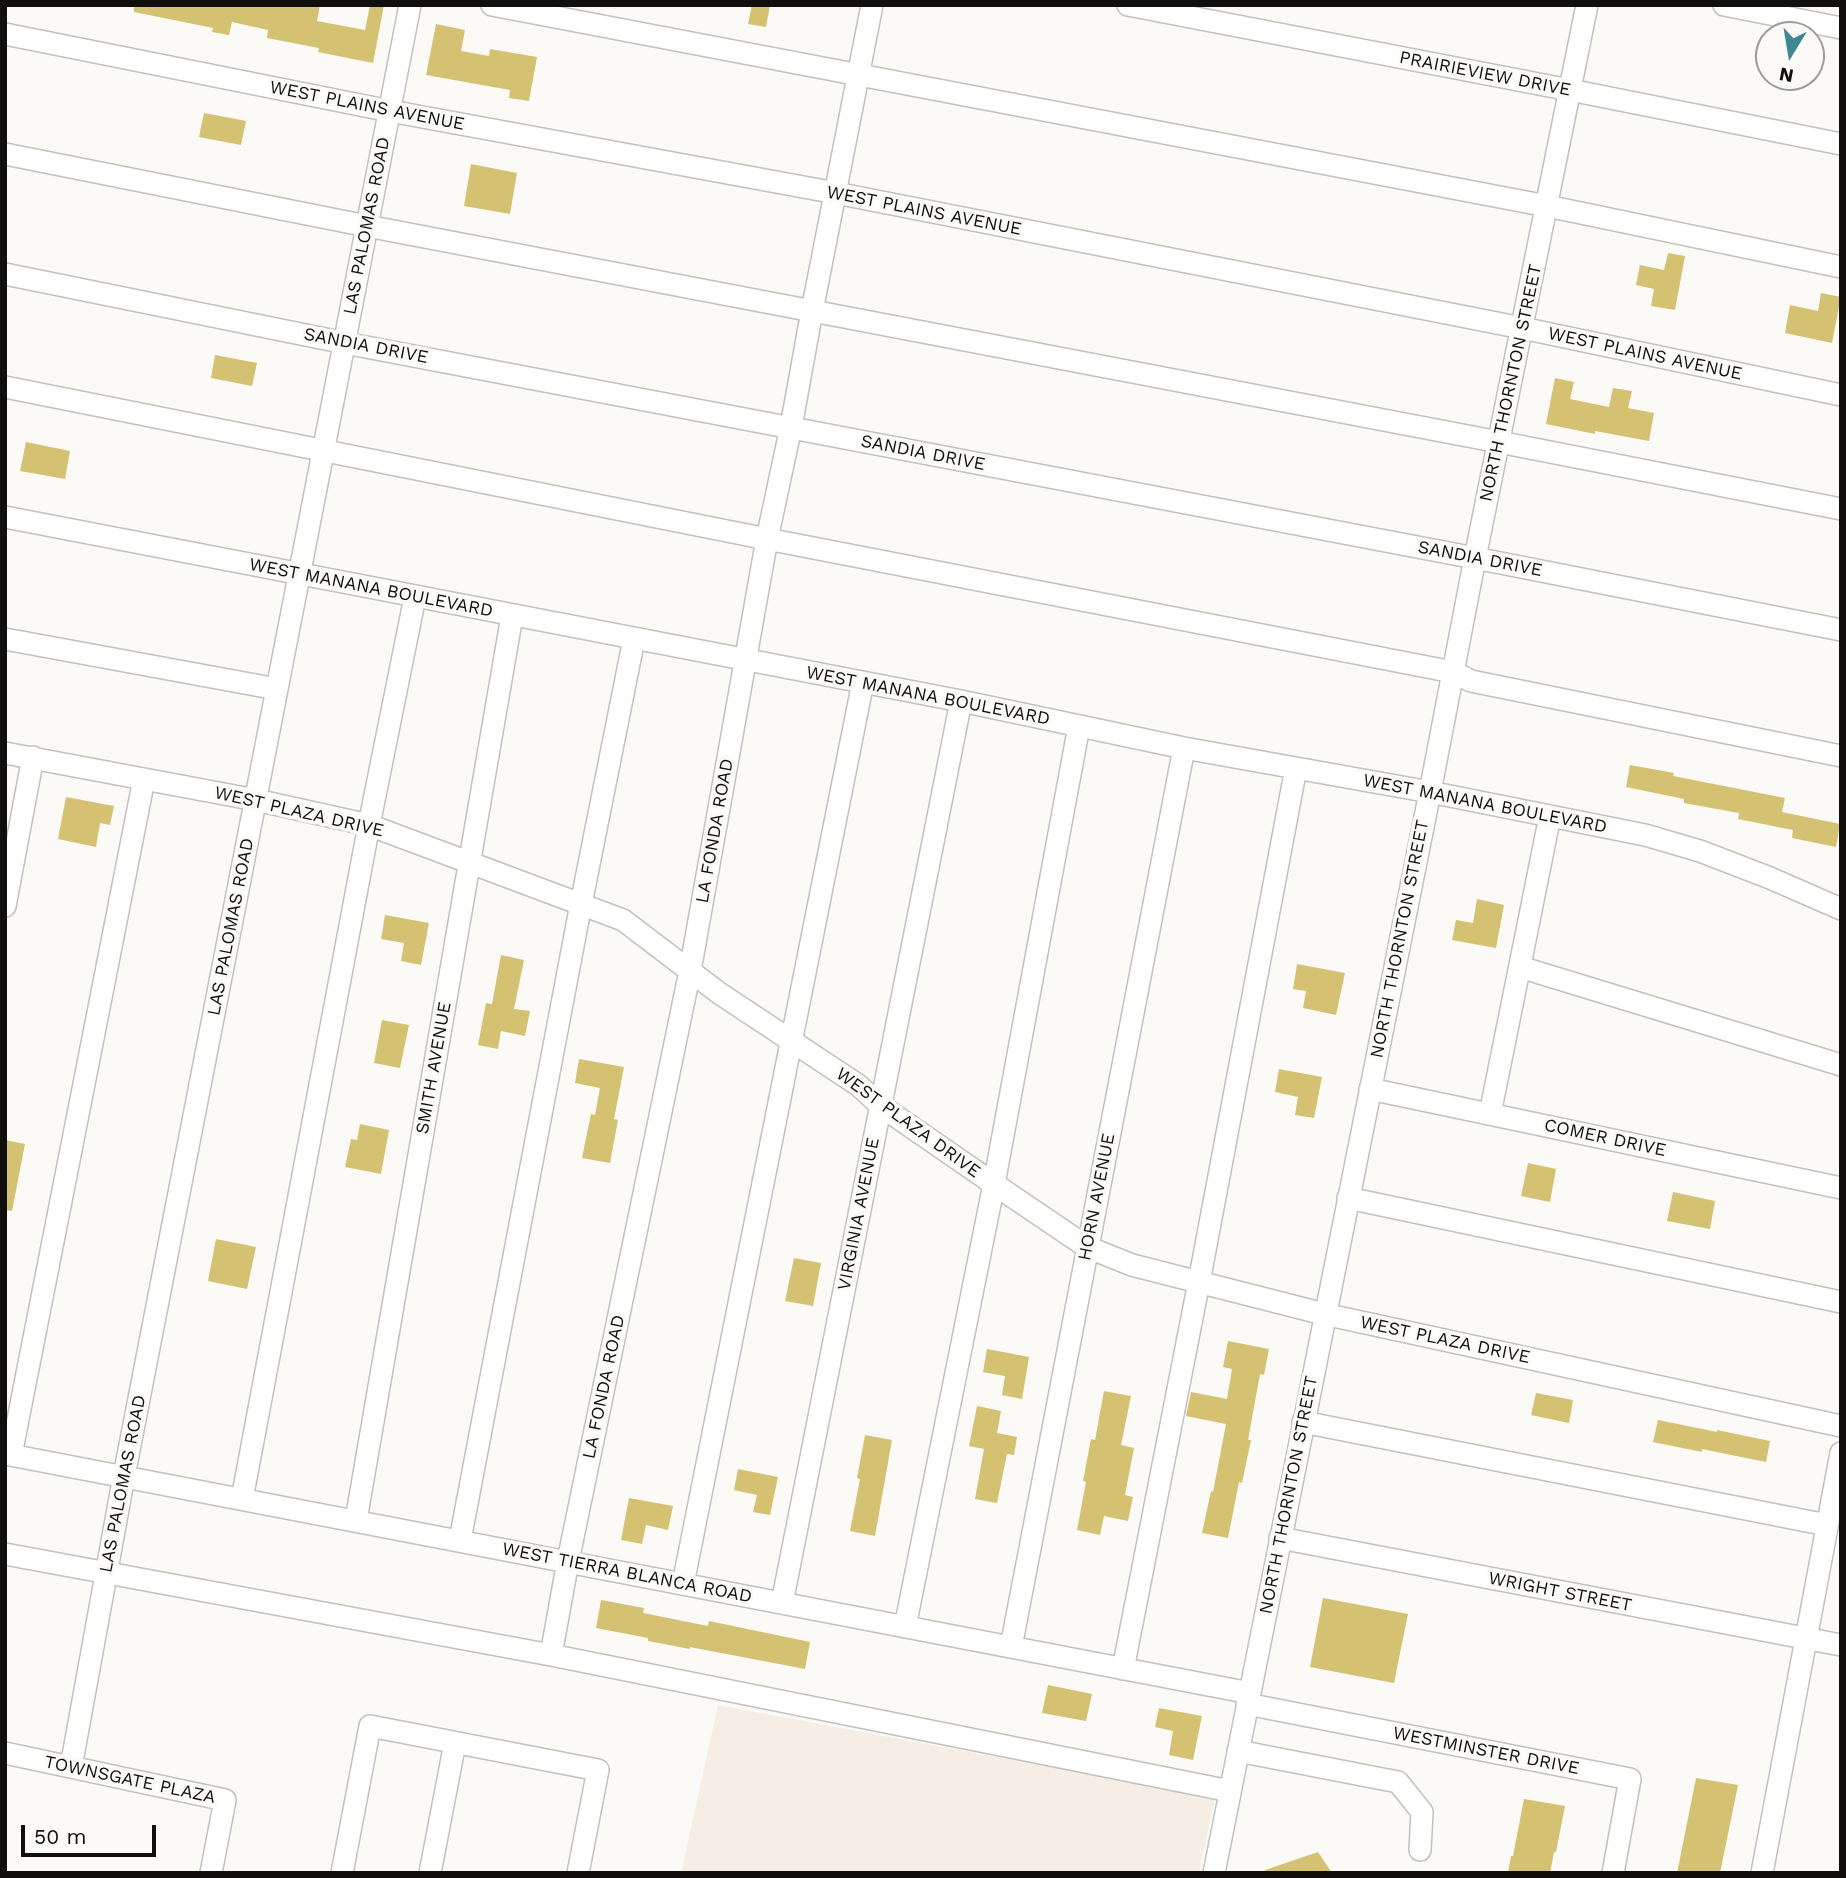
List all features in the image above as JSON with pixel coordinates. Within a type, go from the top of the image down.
[{"type":"street","name":"LAS PALOMAS ROAD","points":[[71,1767],[124,1476],[410,5]]},
{"type":"street","points":[[492,5],[1547,206],[1841,267]]},
{"type":"street","name":"LA FONDA ROAD","points":[[551,1655],[690,971],[767,539],[872,5]]},
{"type":"street","name":"PRAIRIEVIEW DRIVE","points":[[1128,5],[1841,144]]},
{"type":"street","name":"NORTH THORNTON STREET","points":[[1213,1873],[1587,5]]},
{"type":"street","points":[[1724,5],[1841,28]]},
{"type":"street","name":"WEST PLAINS AVENUE","points":[[5,34],[390,111],[836,193],[1522,328],[1841,395]]},
{"type":"street","points":[[5,154],[1841,509]]},
{"type":"street","name":"SANDIA DRIVE","points":[[5,274],[345,343],[1841,630]]},
{"type":"street","points":[[5,387],[1453,672],[1472,681],[1841,756]]},
{"type":"street","name":"WEST MANANA BOULEVARD","points":[[5,517],[961,701],[1184,748],[1430,792],[1645,835],[1700,851],[1841,908]]},
{"type":"street","points":[[242,1499],[369,825],[415,597]]},
{"type":"street","name":"SMITH AVENUE","points":[[355,1520],[512,616]]},
{"type":"street","points":[[5,639],[277,689]]},
{"type":"street","points":[[460,1540],[634,639]]},
{"type":"street","points":[[682,1584],[863,682]]},
{"type":"street","name":"VIRGINIA AVENUE","points":[[782,1603],[961,701]]},
{"type":"street","points":[[905,1627],[993,1184],[1079,726]]},
{"type":"street","name":"HORN AVENUE","points":[[1011,1647],[1184,748]]},
{"type":"street","name":"WEST PLAZA DRIVE","points":[[5,753],[256,800],[369,825],[623,919],[719,993],[858,1085],[881,1106],[993,1184],[1087,1247],[1132,1265],[1324,1314],[1841,1426]]},
{"type":"street","points":[[5,906],[33,757]]},
{"type":"street","points":[[1123,1668],[1296,768]]},
{"type":"street","points":[[8,1454],[144,779]]},
{"type":"street","points":[[1490,1114],[1550,816]]},
{"type":"street","points":[[1520,967],[1841,1065]]},
{"type":"street","name":"COMER DRIVE","points":[[1370,1090],[1841,1188]]},
{"type":"street","points":[[1348,1198],[1841,1302]]},
{"type":"street","points":[[1303,1422],[1827,1525]]},
{"type":"street","points":[[1762,1873],[1841,1453]]},
{"type":"street","name":"WEST TIERRA BLANCA ROAD","points":[[8,1454],[1123,1668],[1248,1699]]},
{"type":"street","name":"WRIGHT STREET","points":[[1280,1538],[1841,1645]]},
{"type":"street","points":[[5,1554],[551,1655],[1230,1791]]},
{"type":"street","name":"WESTMINSTER DRIVE","points":[[1248,1699],[1630,1779],[1614,1873]]},
{"type":"street","points":[[342,1873],[370,1727],[597,1770],[578,1873]]},
{"type":"street","points":[[430,1873],[455,1743]]},
{"type":"street","points":[[1238,1751],[1398,1782],[1422,1812],[1420,1850]]},
{"type":"street","name":"TOWNSGATE PLAZA","points":[[5,1752],[225,1800],[211,1873]]},
{"type":"shaded area","points":[[718,1705],[1215,1798],[1199,1873],[681,1873]]},
{"type":"building","points":[[134,5],[320,5],[317,21],[365,30],[370,5],[384,5],[373,63],[318,52],[319,48],[267,38],[268,30],[232,22],[229,35],[212,32],[213,28],[134,12]]},
{"type":"building","points":[[752,5],[770,5],[766,27],[748,24]]},
{"type":"building","points":[[436,24],[465,30],[461,51],[489,56],[490,49],[537,57],[529,101],[509,98],[510,90],[426,75]]},
{"type":"building","points":[[204,113],[246,121],[241,145],[199,137]]},
{"type":"building","points":[[471,164],[517,173],[510,214],[464,206]]},
{"type":"building","points":[[1668,253],[1685,256],[1675,310],[1651,306],[1654,289],[1636,285],[1640,265],[1664,270]]},
{"type":"building","points":[[1821,293],[1841,297],[1832,343],[1785,333],[1790,305],[1818,311]]},
{"type":"building","points":[[215,355],[257,363],[252,386],[211,378]]},
{"type":"building","points":[[1555,378],[1574,382],[1570,399],[1609,407],[1613,388],[1632,391],[1628,408],[1654,413],[1649,441],[1546,424]]},
{"type":"building","points":[[26,442],[70,451],[65,479],[20,471]]},
{"type":"building","points":[[1630,765],[1785,798],[1782,812],[1840,824],[1836,847],[1792,838],[1793,830],[1738,819],[1739,813],[1684,803],[1684,799],[1626,787]]},
{"type":"building","points":[[66,797],[114,806],[110,825],[100,823],[96,847],[58,839]]},
{"type":"building","points":[[1477,899],[1504,905],[1496,948],[1452,940],[1456,920],[1473,923]]},
{"type":"building","points":[[385,915],[429,923],[421,965],[401,961],[404,943],[381,939]]},
{"type":"building","points":[[501,955],[524,960],[514,1009],[530,1011],[525,1036],[501,1031],[498,1049],[478,1045],[486,1003],[492,1004]]},
{"type":"building","points":[[1297,964],[1345,973],[1336,1015],[1303,1008],[1306,991],[1293,989]]},
{"type":"building","points":[[382,1020],[409,1025],[400,1068],[374,1063]]},
{"type":"building","points":[[579,1059],[624,1067],[614,1119],[618,1120],[610,1163],[582,1158],[591,1114],[595,1115],[600,1088],[575,1083]]},
{"type":"building","points":[[1279,1069],[1322,1077],[1314,1118],[1295,1115],[1298,1097],[1275,1092]]},
{"type":"building","points":[[360,1124],[389,1130],[381,1174],[345,1167],[351,1139],[357,1140]]},
{"type":"building","points":[[5,1140],[25,1144],[12,1211],[5,1210]]},
{"type":"building","points":[[1528,1163],[1556,1169],[1550,1202],[1521,1196]]},
{"type":"building","points":[[1673,1192],[1715,1201],[1710,1229],[1667,1221]]},
{"type":"building","points":[[216,1239],[256,1247],[247,1289],[208,1281]]},
{"type":"building","points":[[794,1258],[821,1263],[813,1306],[785,1301]]},
{"type":"building","points":[[1228,1341],[1269,1349],[1264,1375],[1260,1374],[1248,1440],[1251,1440],[1228,1538],[1202,1533],[1226,1424],[1186,1416],[1191,1392],[1227,1399],[1232,1369],[1223,1367]]},
{"type":"building","points":[[987,1349],[1029,1357],[1022,1399],[1002,1395],[1005,1376],[983,1372]]},
{"type":"building","points":[[1104,1391],[1131,1396],[1121,1445],[1134,1448],[1125,1495],[1133,1497],[1128,1521],[1104,1516],[1100,1535],[1077,1530],[1091,1439],[1095,1440]]},
{"type":"building","points":[[1536,1393],[1573,1400],[1569,1423],[1531,1415]]},
{"type":"building","points":[[977,1406],[1001,1411],[997,1433],[1017,1437],[1014,1455],[1007,1454],[997,1503],[975,1499],[984,1449],[969,1446]]},
{"type":"building","points":[[1658,1420],[1770,1441],[1766,1462],[1653,1442]]},
{"type":"building","points":[[865,1435],[892,1440],[875,1536],[850,1531]]},
{"type":"building","points":[[738,1469],[778,1477],[770,1515],[753,1512],[757,1495],[734,1490]]},
{"type":"building","points":[[629,1498],[673,1506],[668,1530],[646,1525],[642,1544],[621,1540]]},
{"type":"building","points":[[1323,1598],[1408,1614],[1394,1683],[1310,1667]]},
{"type":"building","points":[[601,1600],[644,1608],[643,1613],[708,1626],[709,1621],[810,1642],[805,1669],[648,1641],[648,1638],[596,1628]]},
{"type":"building","points":[[1048,1685],[1092,1694],[1086,1721],[1042,1713]]},
{"type":"building","points":[[1159,1708],[1202,1716],[1193,1760],[1169,1755],[1173,1731],[1155,1727]]},
{"type":"building","points":[[1696,1778],[1738,1785],[1720,1873],[1677,1873]]},
{"type":"building","points":[[1524,1799],[1565,1806],[1550,1873],[1508,1873]]},
{"type":"building","points":[[1318,1852],[1332,1873],[1265,1873],[1265,1870]]}]
